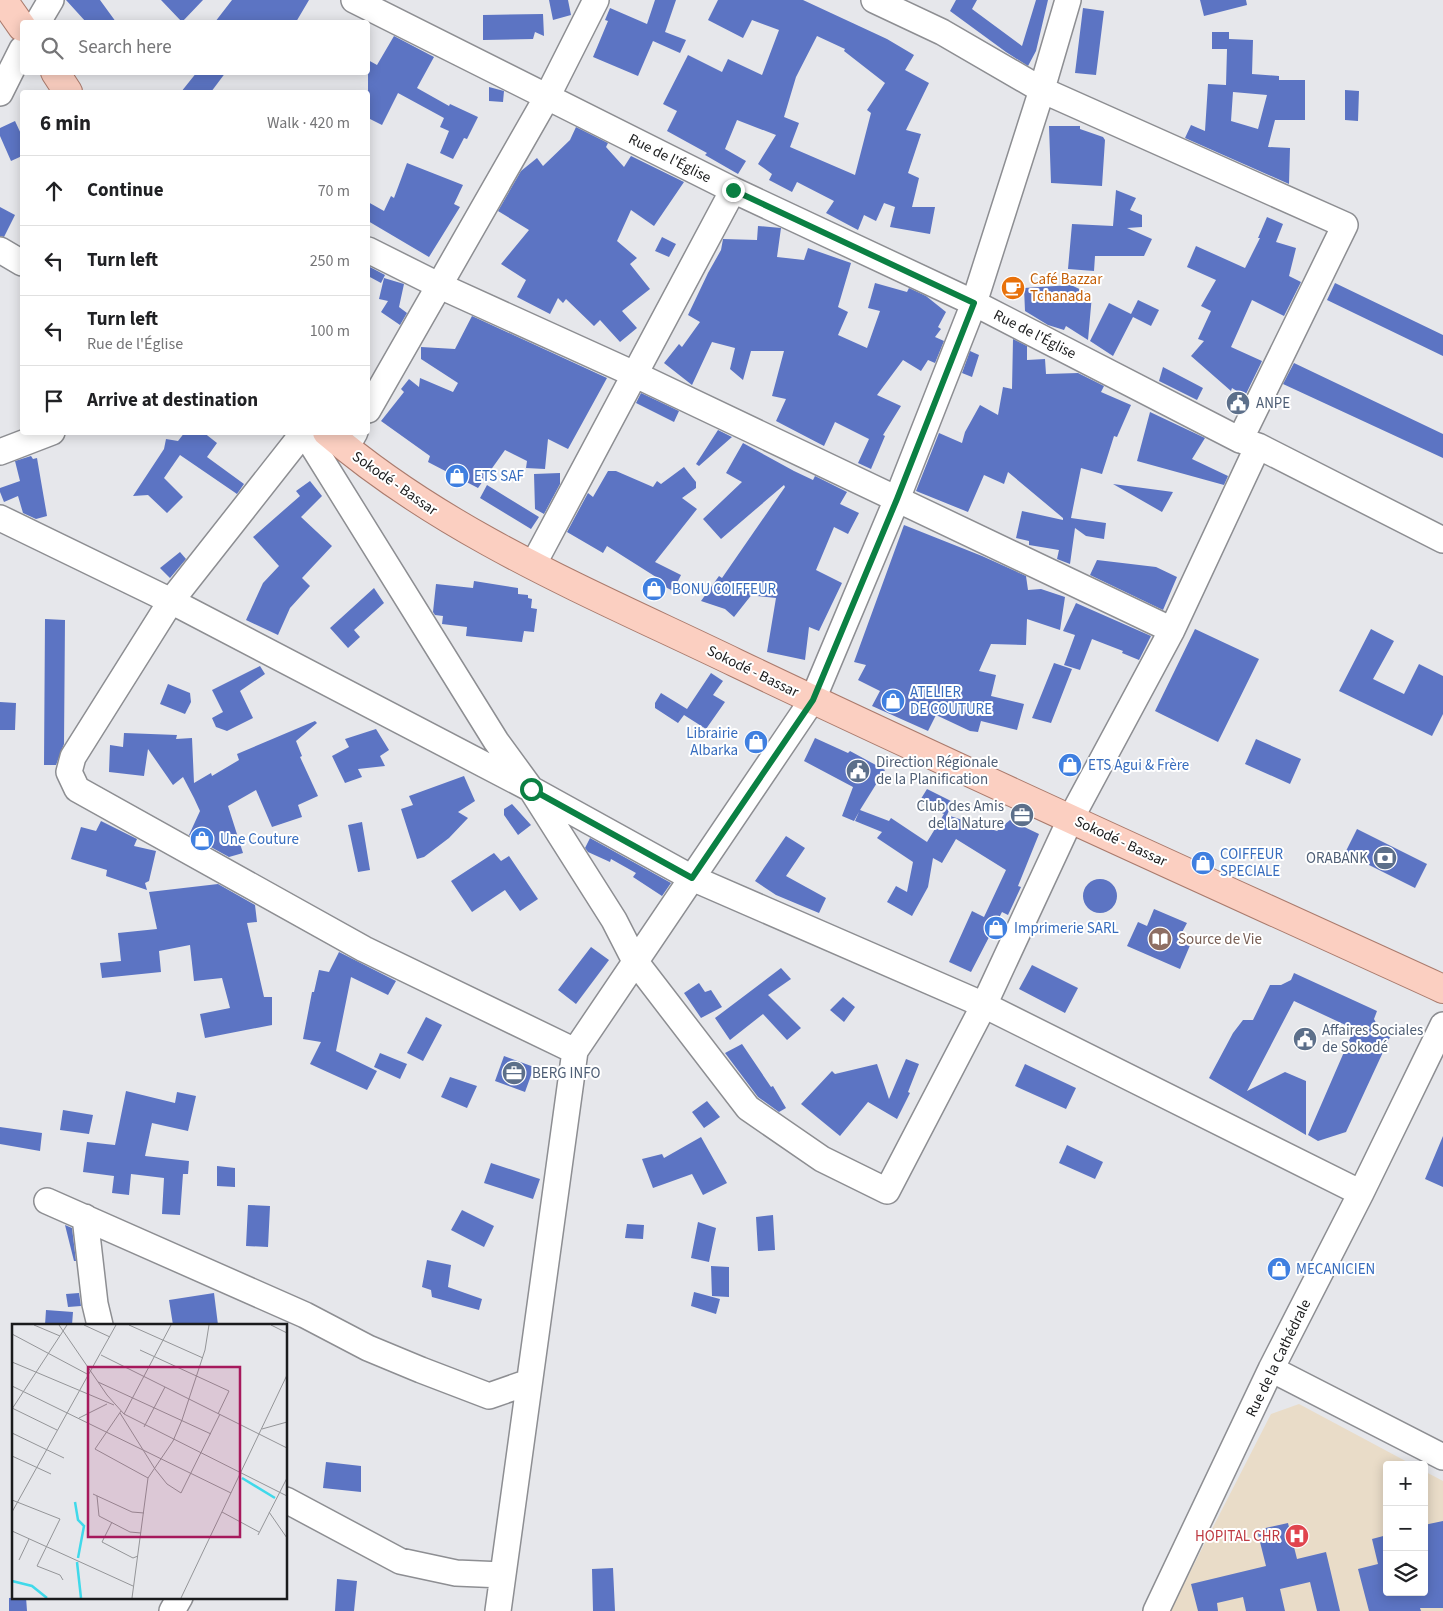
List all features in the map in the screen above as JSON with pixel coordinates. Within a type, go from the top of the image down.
[{"type":"main road","points":[[3,0],[20,24]]},
{"type":"main road","points":[[57,75],[67,90]]},
{"type":"main road","name":"Sokodé - Bassar","points":[[343,438],[439,514],[533,565],[813,700],[1443,989]]},
{"type":"street","points":[[39,20],[51,0]]},
{"type":"street","name":"Rue de l'Église","points":[[354,0],[733,190],[974,303],[1443,540]]},
{"type":"street","points":[[370,406],[547,97],[596,0]]},
{"type":"street","points":[[306,435],[496,741],[531,789],[614,920],[635,961],[748,1108],[822,1159],[887,1191],[984,1005],[1071,818],[1172,630],[1249,443],[1345,225],[1042,90],[942,32],[874,0]]},
{"type":"street","points":[[498,1611],[575,1051],[813,700],[897,499],[974,303],[1042,90],[1068,0]]},
{"type":"street","points":[[0,93],[11,61]]},
{"type":"street","points":[[533,565],[733,190]]},
{"type":"street","points":[[0,250],[20,262]]},
{"type":"street","points":[[370,251],[438,285],[634,374],[1172,630]]},
{"type":"street","points":[[0,452],[44,435]]},
{"type":"street","points":[[302,435],[171,601],[73,757],[69,772],[77,789],[364,949],[575,1051]]},
{"type":"street","points":[[0,518],[171,601],[531,789],[692,878],[984,1005],[1361,1193]]},
{"type":"street","name":"Rue de la Cathédrale","points":[[1156,1611],[1272,1369],[1443,1025]]},
{"type":"street","points":[[47,1201],[305,1315],[368,1348],[481,1393],[489,1396],[529,1382]]},
{"type":"street","points":[[85,1218],[95,1304],[100,1324]]},
{"type":"street","points":[[1272,1369],[1443,1457]]},
{"type":"street","points":[[288,1501],[400,1561],[456,1573],[503,1575]]},
{"type":"street","points":[[172,1611],[179,1598]]},
{"type":"shaded area","name":"HOPITAL CHR","points":[[1299,1404],[1406,1461],[1383,1461],[1383,1596],[1428,1596],[1428,1473],[1443,1481],[1443,1611],[1170,1611],[1271,1414]]},
{"type":"building","points":[[66,0],[100,0],[115,20],[84,20]]},
{"type":"building","points":[[161,0],[203,0],[184,20],[180,20]]},
{"type":"building","points":[[232,0],[309,0],[297,20],[217,20]]},
{"type":"building","points":[[549,0],[568,0],[571,15],[553,20]]},
{"type":"building","points":[[655,0],[676,0],[665,32],[686,40],[680,53],[653,41],[638,76],[593,57],[608,21],[605,20],[610,8],[647,24]]},
{"type":"building","points":[[718,0],[803,0],[887,39],[914,55],[905,70],[929,83],[906,130],[921,134],[908,173],[919,178],[912,207],[935,207],[930,234],[890,227],[895,207],[884,203],[876,221],[864,215],[858,230],[826,213],[834,201],[797,182],[792,192],[769,180],[772,174],[758,164],[776,135],[737,120],[725,149],[746,161],[738,174],[705,155],[707,153],[667,131],[677,111],[663,104],[688,55],[722,72],[728,59],[762,75],[779,30],[752,20],[743,38],[708,20]],"holes":[[[817,36],[845,49],[844,51],[885,83],[867,110],[871,113],[855,175],[790,147],[799,123],[784,117],[796,77]]]},
{"type":"building","points":[[956,0],[977,0],[972,9],[1022,46],[1036,0],[1048,0],[1036,51],[1028,66],[950,11]]},
{"type":"building","points":[[1200,0],[1246,0],[1247,5],[1204,16]]},
{"type":"building","points":[[1083,8],[1104,11],[1096,75],[1075,73]]},
{"type":"building","points":[[543,14],[544,36],[535,32],[533,39],[483,40],[483,15]]},
{"type":"building","points":[[1212,32],[1229,32],[1229,39],[1253,40],[1252,74],[1279,76],[1279,80],[1305,80],[1305,120],[1275,120],[1268,147],[1290,148],[1289,184],[1185,138],[1191,125],[1205,131],[1208,84],[1226,85],[1227,49],[1212,49]],"holes":[[[1233,92],[1267,95],[1258,129],[1231,121]]]},
{"type":"building","points":[[394,36],[434,57],[417,88],[449,106],[450,104],[478,117],[467,139],[464,138],[453,159],[440,153],[449,131],[440,127],[444,118],[398,93],[382,125],[370,119],[368,75],[370,75],[370,61],[377,65]]},
{"type":"building","points":[[195,75],[224,75],[212,90],[183,90]]},
{"type":"building","points":[[489,87],[504,91],[503,102],[489,101]]},
{"type":"building","points":[[1345,90],[1359,91],[1358,121],[1345,120]]},
{"type":"building","points":[[15,121],[20,132],[20,157],[11,161],[0,136],[0,128]]},
{"type":"building","points":[[1049,126],[1080,126],[1080,129],[1103,137],[1105,140],[1102,186],[1051,183]]},
{"type":"building","points":[[576,127],[608,143],[606,147],[624,167],[631,156],[684,182],[654,226],[631,210],[617,241],[637,258],[630,264],[650,289],[622,311],[637,328],[620,342],[600,320],[594,326],[566,299],[563,303],[558,298],[550,314],[517,297],[526,280],[501,264],[529,230],[498,211],[521,171],[537,158],[543,166],[570,140]]},
{"type":"building","points":[[407,163],[463,185],[454,204],[460,207],[429,257],[370,222],[370,203],[384,211],[391,196],[394,198]]},
{"type":"building","points":[[1116,190],[1136,198],[1130,210],[1142,215],[1142,227],[1127,228],[1152,239],[1144,256],[1095,256],[1094,271],[1068,269],[1072,224],[1113,226]]},
{"type":"building","points":[[0,207],[15,215],[4,237],[0,236]]},
{"type":"building","points":[[1267,217],[1283,224],[1276,242],[1296,248],[1289,276],[1301,282],[1284,316],[1252,300],[1231,347],[1262,361],[1245,396],[1232,388],[1231,391],[1191,356],[1204,341],[1198,339],[1211,311],[1201,306],[1216,280],[1187,267],[1196,246],[1245,268],[1260,238],[1258,238]]},
{"type":"building","points":[[758,226],[781,228],[777,257],[804,260],[808,248],[851,263],[838,307],[848,312],[838,335],[867,348],[880,311],[868,308],[875,283],[907,292],[909,288],[926,296],[946,312],[938,327],[941,329],[935,337],[944,341],[935,363],[928,360],[921,371],[903,360],[877,395],[901,406],[883,435],[885,436],[871,469],[858,463],[869,439],[835,422],[824,446],[776,421],[786,399],[772,396],[784,351],[751,351],[743,380],[730,369],[735,348],[712,342],[692,385],[664,363],[679,344],[682,347],[700,322],[688,315],[721,250],[723,239],[757,240]]},
{"type":"building","points":[[662,237],[676,244],[669,257],[655,251]]},
{"type":"building","points":[[370,267],[385,275],[381,283],[370,277]]},
{"type":"building","points":[[384,278],[404,284],[399,307],[407,313],[400,325],[381,312],[388,301],[379,299]]},
{"type":"building","points":[[1335,283],[1443,335],[1443,356],[1327,300]]},
{"type":"building","points":[[1071,285],[1092,295],[1088,340],[1066,326],[1064,330],[1048,325],[1025,311],[1024,288]]},
{"type":"building","points":[[1138,300],[1159,310],[1151,326],[1133,317],[1113,356],[1090,341],[1109,303],[1131,314]]},
{"type":"building","points":[[472,316],[607,378],[568,449],[548,439],[545,469],[526,468],[527,461],[505,450],[478,488],[428,462],[430,456],[381,421],[404,392],[401,389],[409,379],[419,387],[420,378],[453,392],[458,383],[421,359],[421,347],[455,349]]},
{"type":"building","points":[[1013,339],[1027,346],[1027,360],[1045,359],[1046,374],[1078,373],[1104,386],[1101,392],[1131,405],[1117,437],[1114,436],[1102,474],[1081,468],[1071,518],[1106,523],[1104,539],[1086,536],[1075,528],[1070,564],[1057,559],[1059,550],[1029,545],[1029,541],[1016,538],[1022,511],[1063,520],[1063,518],[1008,472],[1004,484],[984,475],[968,512],[916,491],[939,433],[962,443],[965,432],[980,405],[998,415],[1003,387],[1012,389]]},
{"type":"building","points":[[970,351],[979,355],[972,377],[962,373]]},
{"type":"building","points":[[1294,363],[1443,434],[1443,458],[1283,384]]},
{"type":"building","points":[[1163,367],[1203,388],[1197,400],[1159,381]]},
{"type":"building","points":[[641,393],[679,411],[674,422],[636,403]]},
{"type":"building","points":[[1150,412],[1205,438],[1192,459],[1228,476],[1224,485],[1137,461]]},
{"type":"building","points":[[718,430],[732,437],[699,466],[696,464]]},
{"type":"building","points":[[183,435],[207,435],[217,443],[207,457],[244,484],[237,494],[180,455],[164,478],[183,497],[167,513],[148,495],[133,496],[164,449],[166,439],[178,441]]},
{"type":"building","points":[[743,443],[813,480],[815,476],[847,492],[840,504],[859,513],[848,534],[834,527],[816,570],[842,583],[819,631],[809,627],[805,660],[767,652],[776,598],[757,596],[753,593],[734,617],[725,609],[701,601],[719,576],[722,578],[785,487],[784,485],[721,539],[703,519],[742,482],[726,473]]},
{"type":"building","points":[[31,456],[33,459],[37,458],[47,516],[36,519],[23,513],[18,496],[4,502],[0,492],[0,488],[20,481],[15,461]]},
{"type":"building","points":[[684,467],[696,482],[696,488],[682,498],[697,509],[655,562],[681,575],[673,591],[654,581],[656,577],[607,546],[603,553],[567,532],[588,493],[593,497],[608,471],[616,471],[653,487],[657,481],[661,484]]},
{"type":"building","points":[[560,473],[560,484],[544,514],[535,509],[534,474]]},
{"type":"building","points":[[310,481],[322,496],[301,517],[332,546],[302,578],[310,586],[290,608],[278,635],[246,620],[263,583],[279,566],[253,537],[300,496],[296,491]]},
{"type":"building","points":[[1113,484],[1173,492],[1162,512]]},
{"type":"building","points":[[487,485],[539,517],[531,529],[480,498]]},
{"type":"building","points":[[904,525],[1026,576],[1028,590],[1041,589],[1065,597],[1060,630],[1027,619],[1026,645],[991,644],[979,671],[996,675],[991,696],[1024,704],[1017,730],[981,721],[978,732],[970,731],[936,715],[928,731],[872,706],[880,691],[858,680],[866,665],[854,662]]},
{"type":"building","points":[[180,552],[186,559],[170,578],[160,568]]},
{"type":"building","points":[[1097,560],[1156,567],[1177,577],[1163,610],[1090,575]]},
{"type":"building","points":[[474,581],[518,588],[518,594],[528,595],[528,598],[532,599],[531,608],[537,609],[534,632],[524,631],[522,642],[466,636],[467,627],[442,624],[443,616],[435,615],[433,612],[436,584],[473,588]]},
{"type":"building","points":[[374,588],[384,603],[354,630],[360,637],[348,648],[330,628]]},
{"type":"building","points":[[1076,603],[1151,636],[1139,660],[1122,653],[1123,651],[1092,639],[1080,670],[1064,665],[1075,635],[1063,631]]},
{"type":"building","points":[[45,619],[65,620],[64,744],[56,765],[44,765]]},
{"type":"building","points":[[1195,629],[1259,659],[1218,742],[1155,711]]},
{"type":"building","points":[[1371,629],[1394,641],[1373,679],[1404,694],[1419,664],[1443,676],[1443,714],[1432,736],[1339,691]]},
{"type":"building","points":[[1054,663],[1072,669],[1051,723],[1032,718]]},
{"type":"building","points":[[260,666],[265,674],[240,691],[253,718],[227,731],[216,727],[212,718],[223,712],[212,690]]},
{"type":"building","points":[[711,673],[723,681],[713,695],[725,702],[706,729],[684,715],[678,723],[655,708],[655,703],[661,693],[687,709]]},
{"type":"building","points":[[168,684],[190,693],[191,702],[185,714],[160,704]]},
{"type":"building","points":[[0,702],[16,703],[15,730],[0,730]]},
{"type":"building","points":[[315,721],[317,723],[296,741],[302,756],[300,757],[318,796],[298,805],[302,817],[272,827],[256,790],[228,806],[243,853],[229,857],[189,835],[200,811],[194,798],[183,777],[173,785],[148,749],[144,776],[109,772],[110,745],[123,747],[124,733],[177,735],[176,739],[192,738],[194,783],[211,773],[212,776],[239,760],[237,754]]},
{"type":"building","points":[[376,729],[389,750],[380,756],[385,766],[358,769],[362,777],[345,783],[332,756],[349,747],[345,739]]},
{"type":"building","points":[[815,738],[848,753],[850,751],[885,770],[860,810],[889,821],[891,818],[927,842],[944,814],[919,802],[927,789],[953,802],[947,815],[997,831],[1010,820],[1039,834],[1018,886],[1021,887],[1008,915],[1002,912],[971,972],[949,962],[972,911],[984,917],[1006,870],[956,839],[942,863],[933,858],[928,887],[912,916],[887,902],[896,886],[907,892],[913,862],[877,838],[882,832],[855,821],[859,812],[854,821],[842,816],[853,787],[804,761]]},
{"type":"building","points":[[1256,739],[1301,759],[1290,784],[1245,764]]},
{"type":"building","points":[[464,776],[475,801],[458,812],[468,818],[449,838],[424,857],[417,859],[401,809],[413,805],[409,796]]},
{"type":"building","points":[[512,804],[531,825],[518,835],[504,815],[504,809]]},
{"type":"building","points":[[101,821],[137,839],[134,846],[156,851],[149,881],[145,883],[147,890],[106,876],[107,870],[71,859],[81,827],[96,831]]},
{"type":"building","points":[[362,822],[370,870],[358,872],[348,825]]},
{"type":"building","points":[[1357,829],[1427,864],[1415,888],[1345,853]]},
{"type":"building","points":[[786,836],[805,848],[786,876],[826,898],[819,913],[776,895],[755,881]]},
{"type":"building","points":[[590,838],[671,883],[662,896],[633,877],[636,873],[611,859],[610,862],[588,852],[585,848]]},
{"type":"building","points":[[494,853],[501,861],[509,856],[538,899],[520,911],[505,890],[472,912],[451,881]]},
{"type":"building","points":[[1100,879],[1107,880],[1112,884],[1116,889],[1116,903],[1112,908],[1107,912],[1100,913],[1093,912],[1088,908],[1084,903],[1083,896],[1084,889],[1088,884],[1093,880]]},
{"type":"building","points":[[218,884],[255,905],[257,922],[247,923],[264,997],[272,997],[272,1025],[205,1038],[200,1014],[230,1008],[222,978],[194,981],[190,945],[159,951],[161,972],[102,978],[100,963],[121,961],[118,933],[157,929],[149,892]]},
{"type":"building","points":[[1154,909],[1187,923],[1179,938],[1191,943],[1180,969],[1127,946],[1138,922],[1147,926]]},
{"type":"building","points":[[591,947],[609,960],[576,1004],[558,990]]},
{"type":"building","points":[[339,952],[396,981],[388,995],[351,977],[336,1051],[377,1071],[367,1090],[310,1064],[321,1042],[303,1039],[312,992],[314,992],[319,970],[329,972]]},
{"type":"building","points":[[1032,965],[1078,988],[1065,1013],[1019,989]]},
{"type":"building","points":[[781,968],[791,979],[768,995],[801,1028],[787,1040],[763,1014],[730,1040],[715,1018]]},
{"type":"building","points":[[1294,973],[1377,1011],[1374,1019],[1382,1034],[1390,1037],[1346,1132],[1318,1141],[1308,1135],[1354,1029],[1294,1001],[1247,1091],[1285,1072],[1306,1081],[1306,1135],[1209,1078],[1233,1033],[1243,1020],[1253,1020],[1270,985],[1281,985],[1291,980]]},
{"type":"building","points":[[699,983],[705,992],[711,990],[722,1007],[701,1018],[684,993]]},
{"type":"building","points":[[843,997],[855,1007],[844,1022],[830,1010]]},
{"type":"building","points":[[426,1017],[442,1025],[423,1061],[407,1053]]},
{"type":"building","points":[[742,1044],[771,1087],[773,1086],[786,1108],[779,1112],[758,1097],[725,1053]]},
{"type":"building","points":[[380,1053],[407,1064],[400,1079],[374,1067]]},
{"type":"building","points":[[504,1056],[534,1067],[525,1092],[495,1081]]},
{"type":"building","points":[[906,1059],[919,1064],[908,1092],[910,1093],[897,1119],[868,1102],[840,1136],[801,1104],[832,1071],[835,1074],[877,1064],[889,1099]]},
{"type":"building","points":[[1025,1064],[1076,1088],[1066,1109],[1015,1086]]},
{"type":"building","points":[[450,1077],[477,1086],[467,1108],[441,1097]]},
{"type":"building","points":[[126,1091],[175,1103],[177,1092],[196,1096],[188,1131],[152,1123],[145,1156],[189,1161],[188,1174],[183,1174],[180,1215],[162,1214],[164,1178],[131,1174],[129,1195],[112,1193],[114,1176],[83,1172],[87,1142],[115,1145]]},
{"type":"building","points":[[707,1101],[720,1117],[704,1128],[692,1112]]},
{"type":"building","points":[[63,1110],[93,1115],[89,1134],[60,1130]]},
{"type":"building","points":[[0,1127],[42,1133],[40,1151],[0,1144]]},
{"type":"building","points":[[1443,1136],[1443,1187],[1425,1179]]},
{"type":"building","points":[[701,1137],[727,1183],[703,1195],[692,1174],[653,1188],[642,1159],[662,1154],[664,1158]]},
{"type":"building","points":[[1067,1145],[1103,1162],[1095,1179],[1059,1163]]},
{"type":"building","points":[[491,1163],[540,1179],[533,1199],[484,1183]]},
{"type":"building","points":[[217,1166],[235,1168],[235,1187],[217,1186]]},
{"type":"building","points":[[248,1205],[270,1206],[268,1247],[246,1246]]},
{"type":"building","points":[[462,1210],[494,1226],[484,1247],[451,1230]]},
{"type":"building","points":[[773,1215],[775,1250],[758,1251],[756,1217]]},
{"type":"building","points":[[698,1222],[716,1228],[709,1262],[691,1258]]},
{"type":"building","points":[[627,1224],[644,1225],[643,1239],[625,1238]]},
{"type":"building","points":[[65,1225],[72,1228],[76,1261],[74,1261]]},
{"type":"building","points":[[427,1260],[451,1265],[448,1287],[482,1299],[479,1310],[432,1297],[431,1290],[422,1287]]},
{"type":"building","points":[[711,1266],[729,1267],[729,1297],[712,1296]]},
{"type":"building","points":[[694,1292],[720,1299],[716,1314],[691,1306]]},
{"type":"building","points":[[79,1293],[81,1306],[68,1307],[66,1294]]},
{"type":"building","points":[[214,1293],[218,1324],[173,1324],[169,1300]]},
{"type":"building","points":[[46,1310],[73,1312],[72,1324],[45,1324]]},
{"type":"building","points":[[326,1462],[361,1466],[361,1492],[323,1488]]},
{"type":"building","points":[[1443,1521],[1443,1608],[1420,1608],[1421,1611],[1369,1611],[1358,1569],[1378,1564],[1372,1539],[1383,1536],[1383,1596],[1428,1596],[1428,1524]]},
{"type":"building","points":[[1288,1523],[1297,1559],[1326,1552],[1340,1611],[1317,1611],[1310,1582],[1280,1589],[1285,1611],[1246,1611],[1243,1597],[1217,1603],[1218,1611],[1198,1611],[1191,1584],[1266,1566],[1257,1530]]},
{"type":"building","points":[[613,1568],[615,1611],[593,1611],[592,1569]]},
{"type":"building","points":[[337,1579],[357,1581],[354,1611],[335,1611]]},
{"type":"building","points":[[9,1598],[26,1598],[27,1611],[9,1611]]},
{"type":"place","name":"Café Bazzar Tchanada","points":[[1013,288]]},
{"type":"place","name":"ANPE","points":[[1238,403]]},
{"type":"place","name":"ETS SAF","points":[[457,476]]},
{"type":"place","name":"BONU COIFFEUR","points":[[654,589]]},
{"type":"place","name":"ATELIER DE COUTURE","points":[[893,701]]},
{"type":"place","name":"Librairie Albarka","points":[[756,742]]},
{"type":"place","name":"ETS Agui & Frère","points":[[1070,765]]},
{"type":"place","name":"Direction Régionale de la Planification","points":[[858,771]]},
{"type":"place","name":"Club des Amis de la Nature","points":[[1022,815]]},
{"type":"place","name":"Une Couture","points":[[202,839]]},
{"type":"place","name":"ORABANK","points":[[1385,858]]},
{"type":"place","name":"COIFFEUR SPECIALE","points":[[1203,863]]},
{"type":"place","name":"Imprimerie SARL","points":[[996,928]]},
{"type":"place","name":"Source de Vie","points":[[1160,939]]},
{"type":"place","name":"Affaires Sociales de Sokodé","points":[[1305,1039]]},
{"type":"place","name":"BERG INFO","points":[[514,1073]]},
{"type":"place","name":"MECANICIEN","points":[[1279,1269]]},
{"type":"place","name":"HOPITAL CHR","points":[[1297,1536]]},
{"type":"route","points":[[531,789],[692,878],[813,700],[897,499],[974,303],[733,190]]}]
